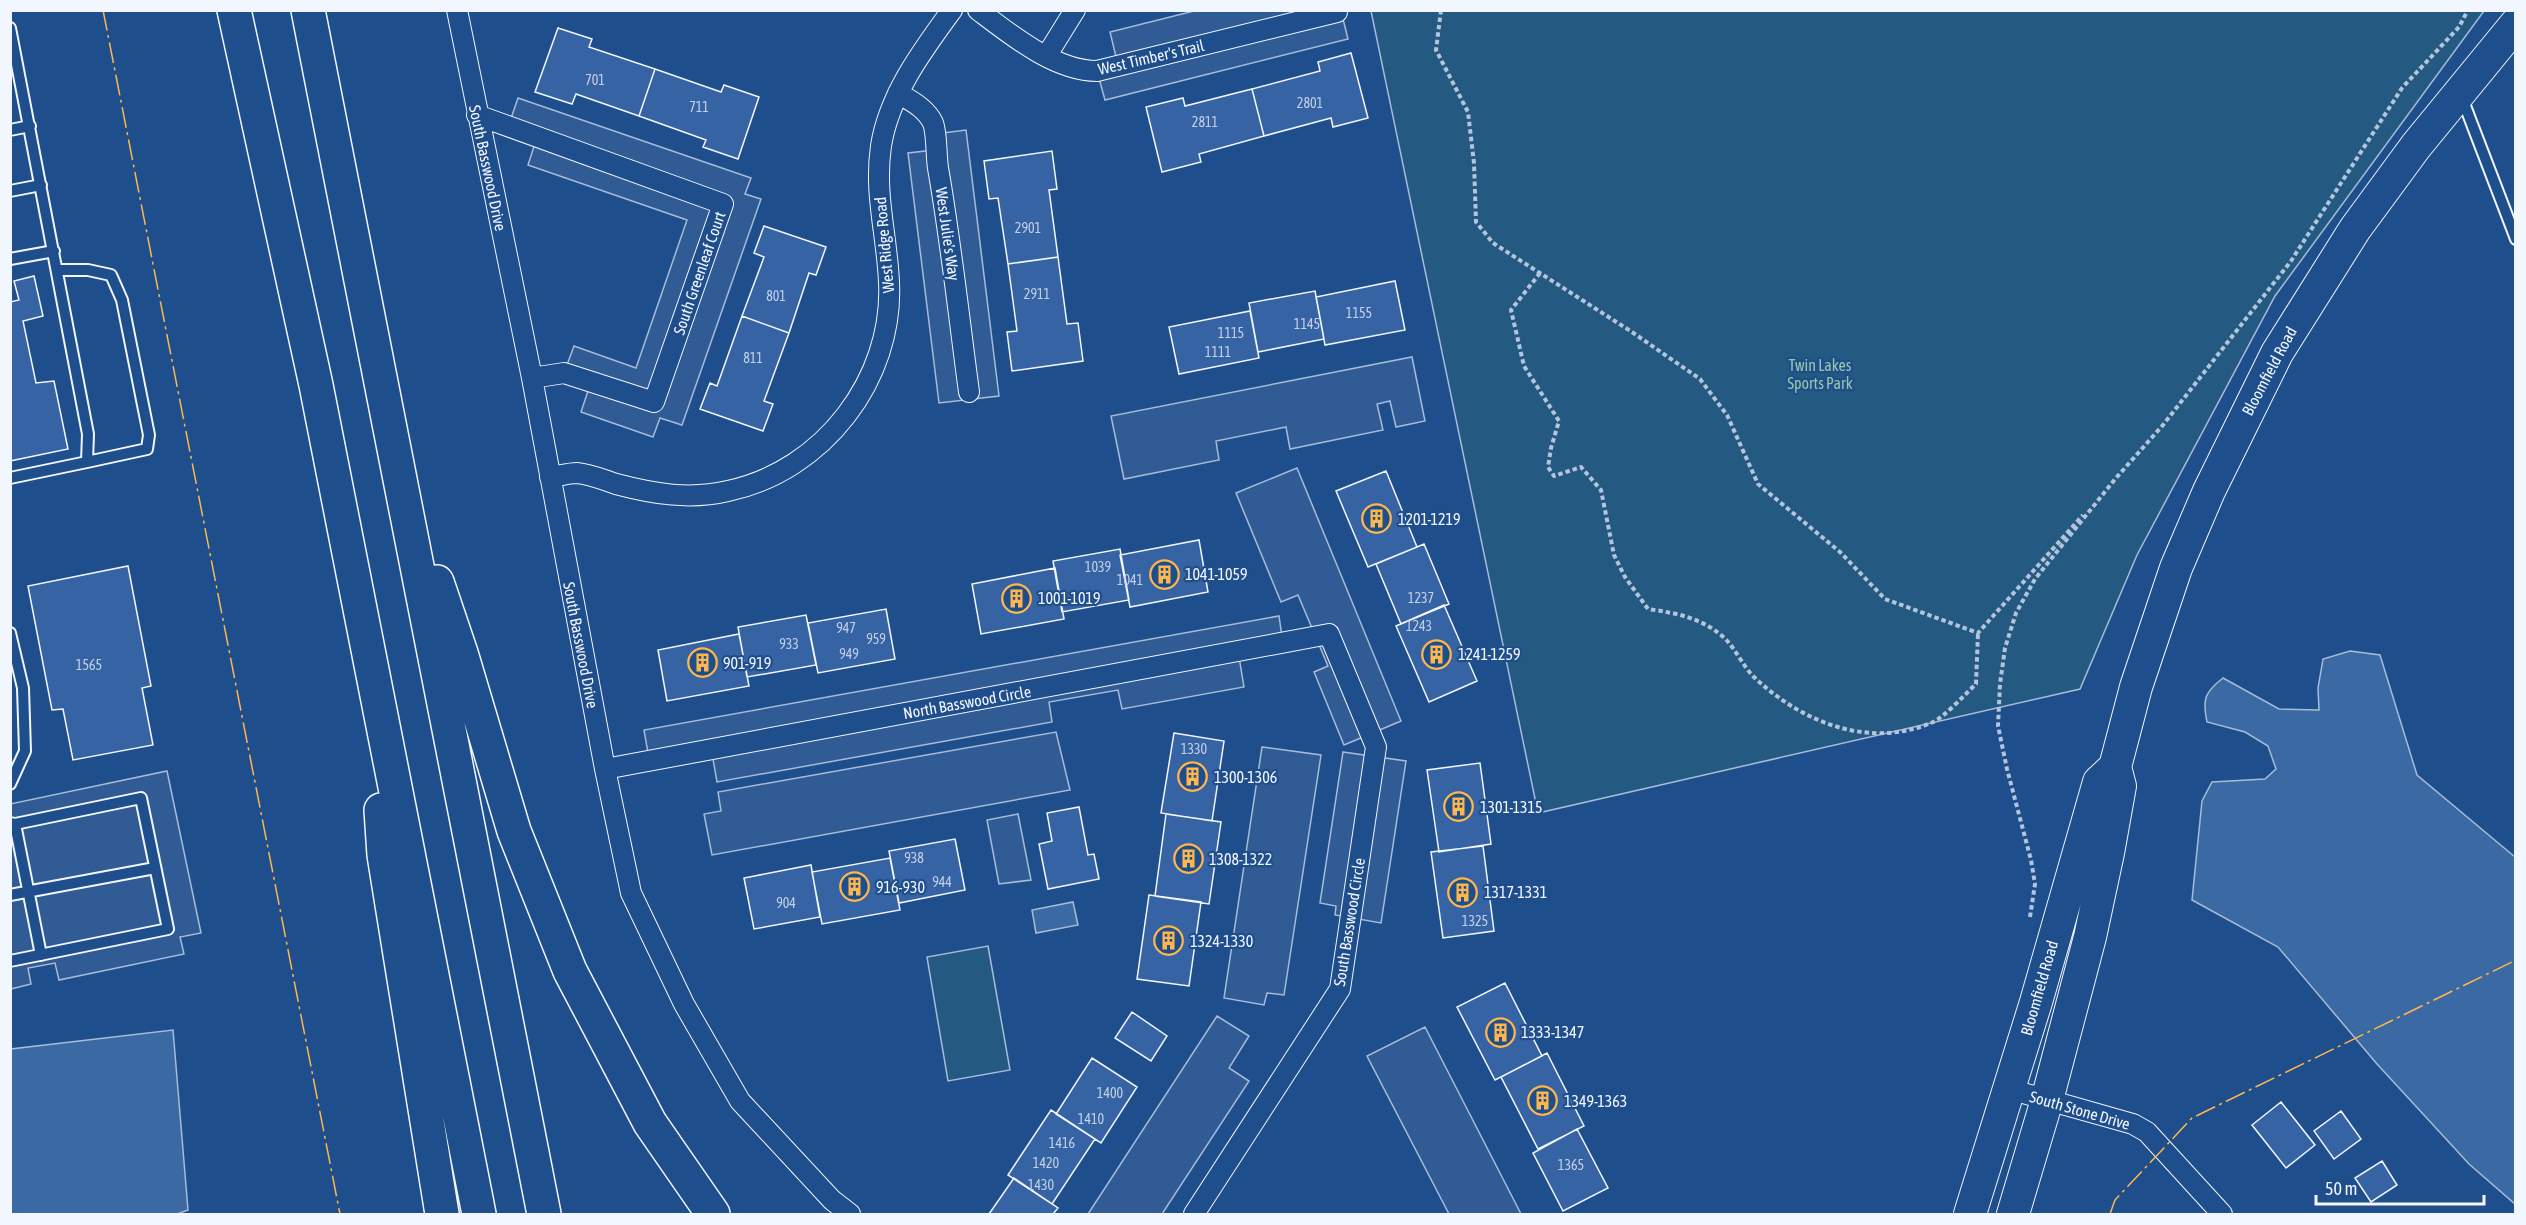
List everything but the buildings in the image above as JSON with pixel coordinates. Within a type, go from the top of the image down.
[{"type":"highway","points":[[234,10],[316,385],[478,1215]]},
{"type":"highway","points":[[308,10],[544,1215]]},
{"type":"highway","points":[[396,460],[461,653],[514,831],[570,971],[650,1123],[713,1215]]},
{"type":"highway","points":[[371,668],[384,855],[442,1215]]},
{"type":"main road","name":"Bloomfield Road","points":[[2013,1215],[2047,1100],[2090,936],[2120,786],[2115,767],[2139,678],[2176,568],[2244,416],[2277,353],[2355,229],[2416,146],[2516,24]]},
{"type":"main road","name":"Bloomfield Road","points":[[1970,1215],[2099,782],[2115,767]]},
{"type":"street","name":"South Basswood Drive","points":[[457,10],[532,378],[604,769],[631,893],[684,1005],[740,1101],[832,1200],[850,1215]]},
{"type":"street","name":"West Ridge Road","points":[[550,477],[577,473],[657,494],[710,495],[751,485],[778,473],[821,444],[837,426],[865,388],[875,367],[886,326],[889,281],[881,223],[878,168],[886,124],[898,93],[925,46],[952,10]]},
{"type":"street","name":"West Timber's Trail","points":[[978,10],[1026,45],[1083,71],[1097,71],[1336,12]]},
{"type":"street","points":[[1047,55],[1075,10]]},
{"type":"street","name":"West Julie's Way","points":[[898,93],[918,105],[933,123],[934,150],[946,211],[969,392]]},
{"type":"street","name":"South Greenleaf Court","points":[[477,115],[723,204],[654,402],[564,373],[532,378]]},
{"type":"street","name":"North Basswood Circle","points":[[604,769],[1329,634]]},
{"type":"street","name":"South Basswood Circle","points":[[1194,1215],[1340,990],[1376,747],[1329,634]]},
{"type":"street","name":"South Stone Drive","points":[[2009,1089],[2133,1124],[2147,1132],[2222,1215]]},
{"type":"lane","points":[[10,28],[14,67],[30,126],[88,434],[87,462]]},
{"type":"lane","points":[[2460,92],[2516,239]]},
{"type":"lane","points":[[10,130],[30,126]]},
{"type":"lane","points":[[10,191],[41,185]]},
{"type":"lane","points":[[10,259],[54,251]]},
{"type":"lane","points":[[10,478],[147,449],[149,435],[122,300],[111,275],[88,270],[58,270]]},
{"type":"lane","points":[[10,633],[23,688],[25,751],[10,784]]},
{"type":"lane","points":[[10,961],[41,955],[168,929],[141,798],[13,823],[41,955]]},
{"type":"lane","points":[[10,896],[155,868]]},
{"type":"path","points":[[1441,10],[1436,50],[1467,112],[1474,163],[1476,222],[1493,243],[1700,379],[1727,415],[1758,484],[1840,552],[1885,598],[1978,633]]},
{"type":"path","points":[[1540,273],[1511,310],[1524,366],[1559,421],[1548,467],[1554,476],[1581,467],[1602,490],[1614,555],[1624,577],[1648,609],[1689,616],[1722,635],[1753,676],[1785,703],[1805,715],[1841,729],[1882,735],[1933,723],[1976,684],[1978,633],[2163,425],[2291,261],[2402,88],[2458,27],[2468,10]]},
{"type":"path","points":[[2030,920],[2035,884],[1998,726],[2005,648],[2016,613],[2035,579],[2116,478]]},
{"type":"green space","name":"Twin Lakes Sports Park","points":[[1371,10],[2484,11],[2275,296],[2137,555],[2080,689],[1538,813]]},
{"type":"green space","points":[[988,946],[1010,1070],[948,1081],[927,957]]},
{"type":"shaded area","points":[[1194,11],[1341,11],[1348,39],[1105,100],[1097,71],[1118,65],[1110,32]]},
{"type":"shaded area","points":[[518,98],[751,178],[745,194],[761,199],[682,425],[660,418],[653,437],[581,412],[591,382],[564,373],[574,346],[636,368],[687,220],[528,165],[537,137],[508,127]]},
{"type":"shaded area","points":[[966,130],[999,396],[939,403],[908,153],[934,150],[935,134]]},
{"type":"shaded area","points":[[1412,357],[1425,421],[1396,427],[1390,401],[1377,404],[1383,430],[1290,449],[1286,427],[1216,441],[1219,460],[1124,479],[1111,416]]},
{"type":"shaded area","points":[[1297,468],[1401,721],[1344,745],[1314,672],[1328,666],[1298,595],[1281,602],[1236,493]]},
{"type":"shaded area","points":[[1279,616],[1282,637],[1237,645],[1244,687],[1122,709],[1118,690],[1049,702],[1052,722],[717,782],[713,759],[651,770],[644,730]]},
{"type":"shaded area","points":[[2350,651],[2380,655],[2417,775],[2515,857],[2515,1204],[2469,1164],[2377,1064],[2278,947],[2192,900],[2202,801],[2212,782],[2265,779],[2276,769],[2268,746],[2245,732],[2207,722],[2205,702],[2209,692],[2223,678],[2279,709],[2319,710],[2318,688],[2323,659]]},
{"type":"shaded area","points":[[1056,732],[1070,790],[712,855],[704,814],[721,811],[718,792]]},
{"type":"shaded area","points":[[1262,747],[1321,755],[1284,995],[1267,993],[1264,1005],[1224,998]]},
{"type":"shaded area","points":[[1343,752],[1406,761],[1381,923],[1335,915],[1336,906],[1320,903]]},
{"type":"shaded area","points":[[167,771],[201,933],[180,937],[184,954],[59,980],[55,963],[28,968],[31,984],[11,989],[10,804]]},
{"type":"shaded area","points":[[1018,814],[1031,880],[999,884],[987,820]]},
{"type":"shaded area","points":[[1073,902],[1078,925],[1036,933],[1032,910]]},
{"type":"shaded area","points":[[1217,1016],[1249,1036],[1229,1068],[1249,1081],[1162,1214],[1088,1214]]},
{"type":"shaded area","points":[[1425,1027],[1521,1214],[1449,1214],[1367,1056]]},
{"type":"shaded area","points":[[173,1030],[188,1210],[177,1214],[11,1214],[11,1049]]},
{"type":"power","points":[[103,10],[340,1214]]},
{"type":"power","points":[[2110,1214],[2115,1200],[2192,1118],[2516,960]]},
{"type":"place","name":"1201-1219","points":[[1377,519]]},
{"type":"place","name":"1041-1059","points":[[1164,574]]},
{"type":"place","name":"1001-1019","points":[[1017,598]]},
{"type":"place","name":"1241-1259","points":[[1437,654]]},
{"type":"place","name":"901-919","points":[[702,663]]},
{"type":"place","name":"1300-1306","points":[[1193,777]]},
{"type":"place","name":"1301-1315","points":[[1459,807]]},
{"type":"place","name":"1308-1322","points":[[1188,859]]},
{"type":"place","name":"916-930","points":[[855,887]]},
{"type":"place","name":"1317-1331","points":[[1463,892]]},
{"type":"place","name":"1324-1330","points":[[1169,941]]},
{"type":"place","name":"1333-1347","points":[[1500,1032]]},
{"type":"place","name":"1349-1363","points":[[1543,1101]]}]
